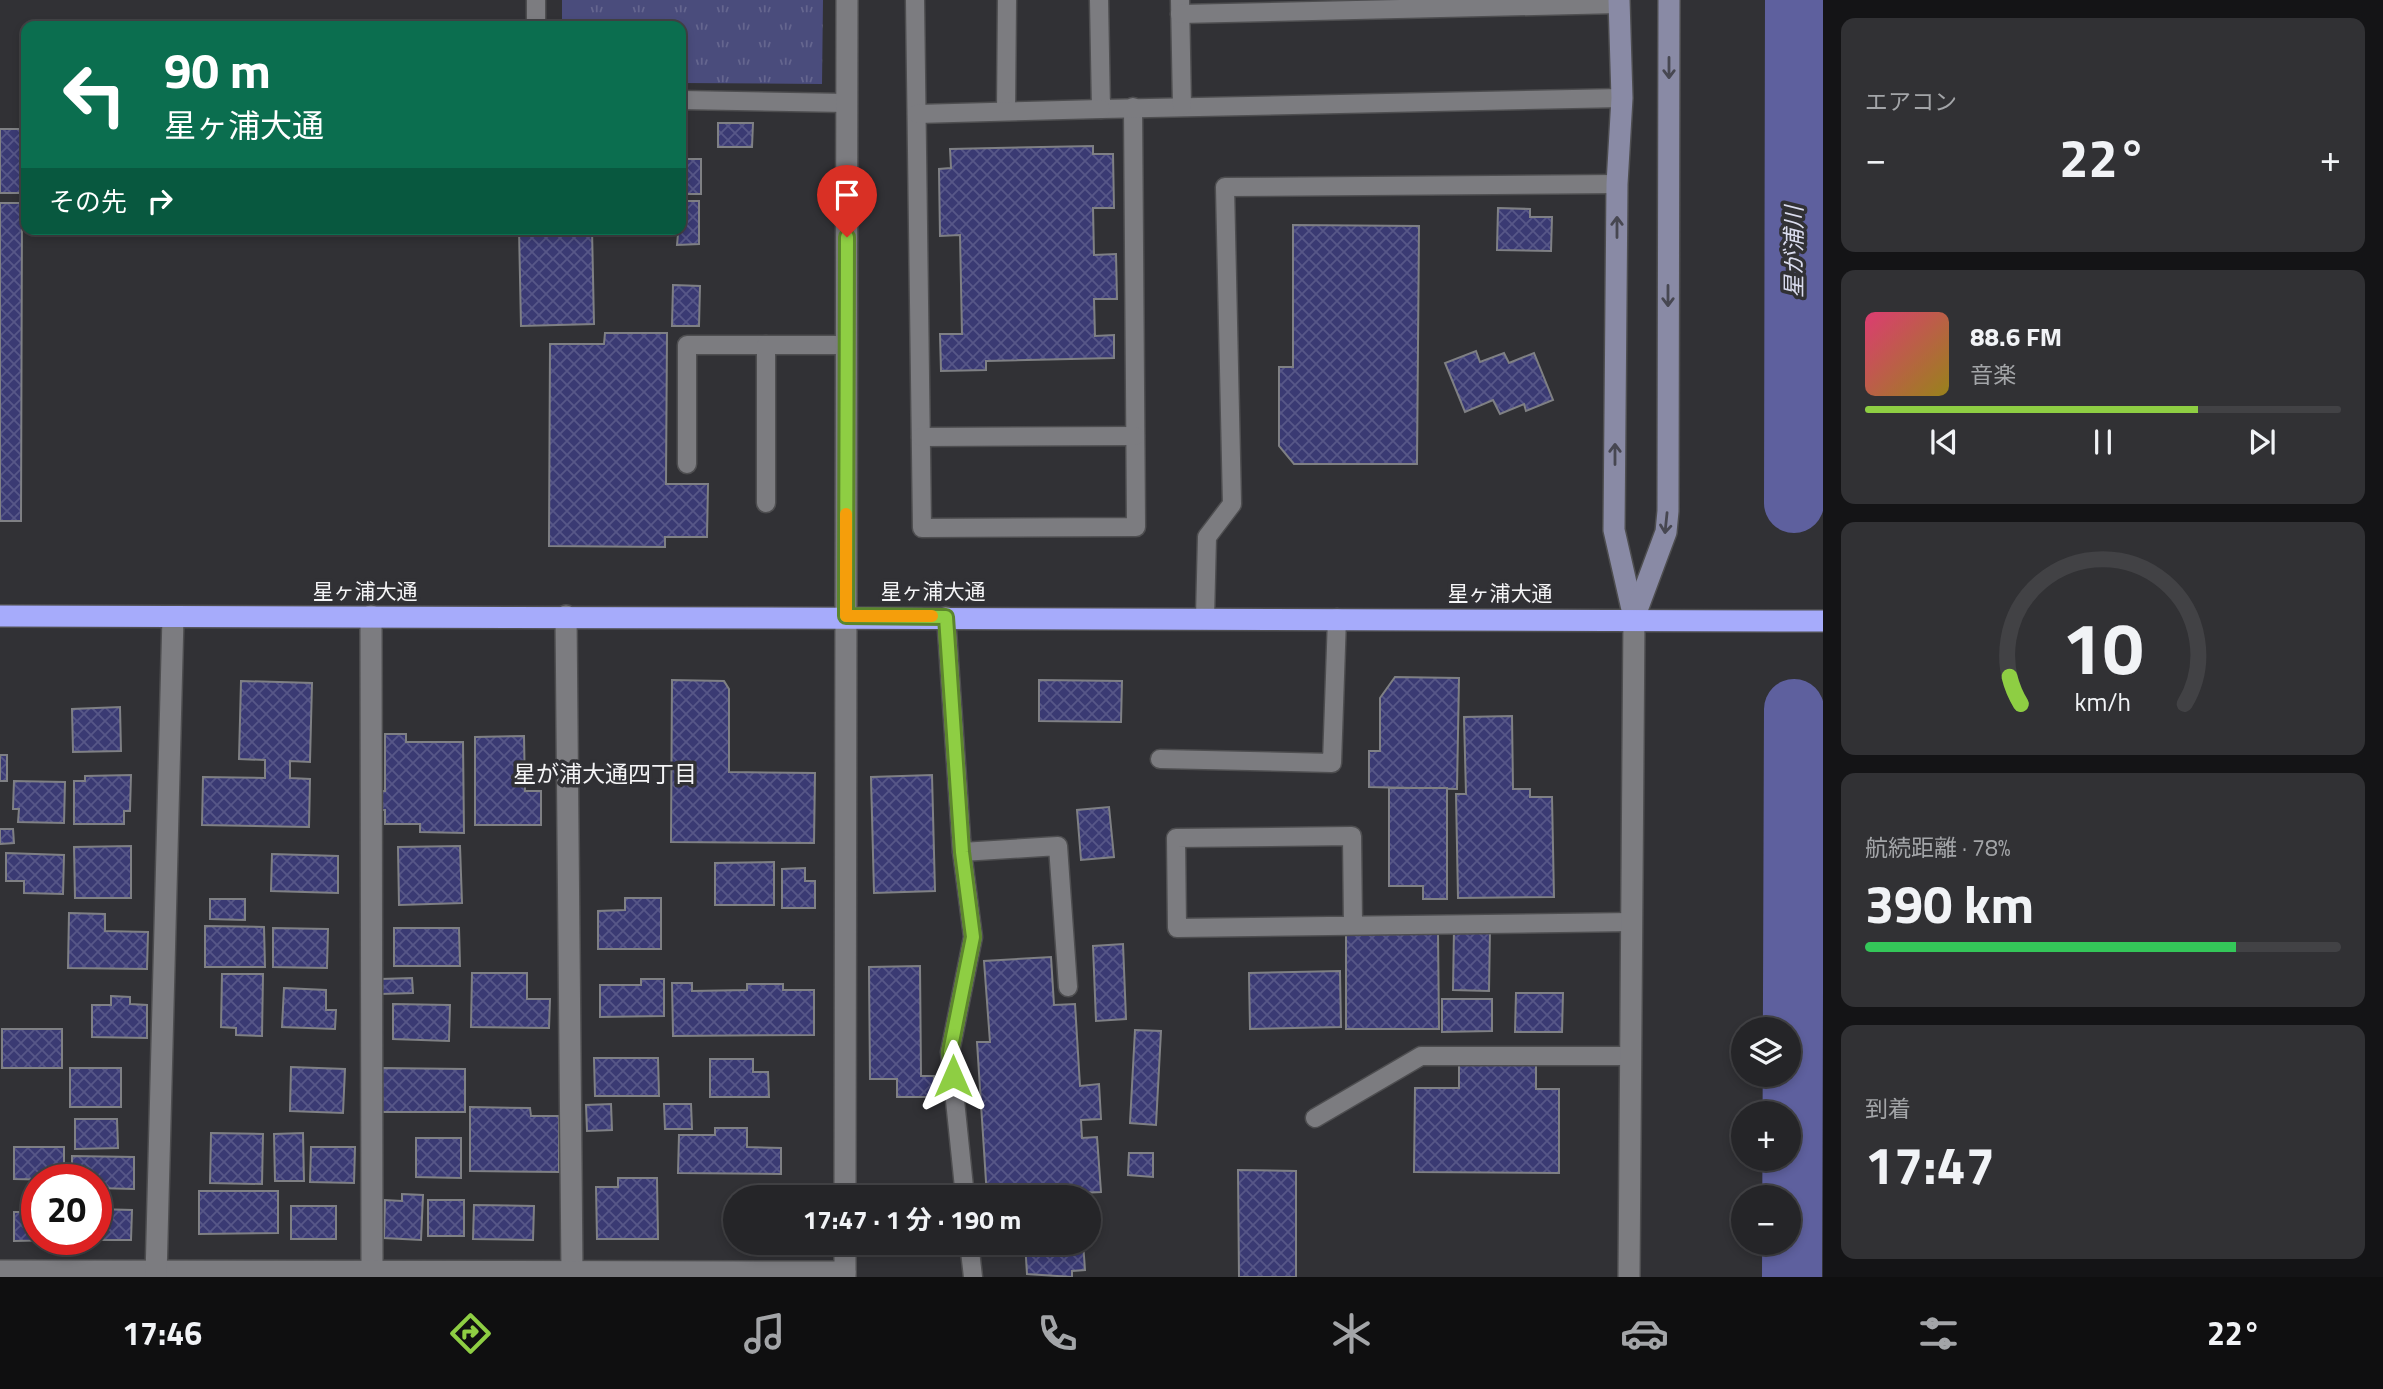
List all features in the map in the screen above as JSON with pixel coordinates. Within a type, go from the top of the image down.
[{"type":"highway","name":"星ヶ浦大通","points":[[0,616],[1634,618],[1823,621]]},
{"type":"street","points":[[845,1185],[847,0]]},
{"type":"street","points":[[1634,618],[1666,532],[1668,511],[1669,0]]},
{"type":"street","points":[[1619,2],[1622,98],[1617,184],[1614,530],[1634,618],[1629,1277]]},
{"type":"street","points":[[371,616],[372,1271]]},
{"type":"street","points":[[565,616],[572,1272]]},
{"type":"street","points":[[156,1274],[173,617]]},
{"type":"street","points":[[0,1271],[156,1274],[372,1271],[845,1275],[845,1255]]},
{"type":"lane","points":[[536,0],[536,21]]},
{"type":"lane","points":[[915,0],[922,528],[1136,527],[1133,107]]},
{"type":"lane","points":[[1006,111],[1007,0]]},
{"type":"lane","points":[[1099,0],[1101,109]]},
{"type":"lane","points":[[1182,106],[1180,7],[1619,2]]},
{"type":"lane","points":[[917,114],[1622,98]]},
{"type":"lane","points":[[686,100],[846,103]]},
{"type":"lane","points":[[1205,617],[1207,537],[1233,504],[1225,187],[1617,184]]},
{"type":"lane","points":[[687,464],[687,345],[847,345]]},
{"type":"lane","points":[[765,345],[766,503]]},
{"type":"lane","points":[[921,438],[1135,436]]},
{"type":"lane","points":[[946,617],[962,852],[973,937],[950,1052],[964,1185]]},
{"type":"lane","points":[[1160,759],[1332,763],[1338,618]]},
{"type":"lane","points":[[1353,925],[1352,836],[1176,838],[1177,928],[1632,922]]},
{"type":"lane","points":[[962,852],[1058,846],[1068,987]]},
{"type":"lane","points":[[1315,1118],[1421,1056],[1630,1056]]},
{"type":"lane","points":[[970,1255],[973,1277]]},
{"type":"green space","points":[[562,0],[823,0],[822,84],[686,83],[686,21],[562,21]]},
{"type":"building","points":[[718,123],[753,123],[752,147],[718,147]]},
{"type":"building","points":[[0,129],[21,129],[21,193],[0,193]]},
{"type":"building","points":[[1093,146],[1093,154],[1113,154],[1114,208],[1093,208],[1094,255],[1116,254],[1117,299],[1094,299],[1095,336],[1114,335],[1114,358],[986,361],[986,370],[941,371],[940,334],[962,334],[960,235],[940,236],[939,169],[951,168],[950,149]]},
{"type":"building","points":[[686,159],[701,159],[701,194],[686,194]]},
{"type":"building","points":[[686,201],[699,201],[699,244],[677,245],[678,235],[686,235]]},
{"type":"building","points":[[0,203],[21,203],[21,521],[0,521]]},
{"type":"building","points":[[1498,208],[1530,209],[1530,217],[1552,217],[1551,251],[1497,250]]},
{"type":"building","points":[[1293,225],[1419,226],[1417,464],[1294,464],[1279,446],[1279,367],[1293,367]]},
{"type":"building","points":[[519,235],[592,235],[594,324],[521,326]]},
{"type":"building","points":[[673,285],[700,286],[699,326],[672,326]]},
{"type":"building","points":[[605,333],[667,333],[666,484],[708,484],[707,537],[665,537],[665,547],[549,546],[550,344],[604,344]]},
{"type":"building","points":[[1476,351],[1480,362],[1504,353],[1509,363],[1534,353],[1553,400],[1526,411],[1524,404],[1500,414],[1493,400],[1465,412],[1445,363]]},
{"type":"building","points":[[1395,677],[1459,678],[1457,789],[1369,787],[1369,751],[1380,751],[1380,698]]},
{"type":"building","points":[[672,680],[724,681],[729,689],[729,772],[815,773],[814,843],[671,842]]},
{"type":"building","points":[[1039,680],[1122,681],[1121,722],[1039,721]]},
{"type":"building","points":[[241,681],[312,683],[310,762],[290,761],[290,778],[310,779],[309,827],[202,825],[203,777],[265,778],[265,760],[239,759]]},
{"type":"building","points":[[120,707],[121,751],[73,752],[72,709]]},
{"type":"building","points":[[1512,716],[1513,789],[1530,789],[1530,797],[1552,797],[1554,897],[1458,898],[1456,794],[1466,794],[1464,717]]},
{"type":"building","points":[[385,734],[406,734],[406,742],[463,742],[464,833],[420,832],[420,824],[385,824],[385,810],[379,810],[379,791],[385,791]]},
{"type":"building","points":[[524,736],[525,791],[541,791],[541,825],[475,825],[475,737]]},
{"type":"building","points":[[0,755],[7,755],[7,781],[0,781]]},
{"type":"building","points":[[131,775],[130,811],[124,811],[124,824],[74,824],[74,781],[85,781],[85,776]]},
{"type":"building","points":[[932,775],[935,891],[874,893],[871,777]]},
{"type":"building","points":[[14,781],[65,782],[64,823],[18,822],[19,809],[13,809]]},
{"type":"building","points":[[1389,788],[1447,788],[1447,899],[1423,899],[1423,886],[1389,886]]},
{"type":"building","points":[[1109,807],[1114,857],[1081,860],[1077,810]]},
{"type":"building","points":[[0,829],[13,829],[14,843],[0,844]]},
{"type":"building","points":[[131,846],[131,898],[75,898],[74,847]]},
{"type":"building","points":[[460,846],[462,903],[399,905],[398,847]]},
{"type":"building","points":[[6,853],[64,855],[63,894],[24,893],[24,881],[6,881]]},
{"type":"building","points":[[272,854],[338,856],[338,893],[271,891]]},
{"type":"building","points":[[774,862],[774,905],[715,905],[715,863]]},
{"type":"building","points":[[805,868],[805,881],[815,881],[815,908],[782,908],[782,869]]},
{"type":"building","points":[[625,898],[661,898],[661,949],[598,949],[598,911],[625,910]]},
{"type":"building","points":[[210,899],[245,899],[245,920],[210,919]]},
{"type":"building","points":[[69,913],[105,914],[105,931],[148,932],[147,969],[68,968]]},
{"type":"building","points":[[205,926],[264,927],[265,967],[205,967]]},
{"type":"building","points":[[273,928],[328,929],[327,968],[273,967]]},
{"type":"building","points":[[394,928],[459,928],[460,966],[394,966]]},
{"type":"building","points":[[1454,928],[1490,928],[1489,991],[1453,990]]},
{"type":"building","points":[[1346,933],[1438,933],[1439,1029],[1346,1029]]},
{"type":"building","points":[[1123,944],[1126,1019],[1096,1021],[1093,946]]},
{"type":"building","points":[[1051,957],[1054,1005],[1075,1004],[1080,1086],[1099,1084],[1101,1119],[1081,1120],[1082,1138],[1097,1137],[1100,1185],[986,1185],[977,1042],[990,1042],[984,961]]},
{"type":"building","points":[[920,966],[921,1076],[934,1076],[933,1097],[897,1097],[897,1079],[870,1079],[869,967]]},
{"type":"building","points":[[1340,971],[1341,1027],[1250,1029],[1249,973]]},
{"type":"building","points":[[472,973],[527,973],[527,999],[550,999],[549,1028],[471,1027]]},
{"type":"building","points":[[222,974],[263,974],[262,1036],[236,1035],[236,1028],[221,1027]]},
{"type":"building","points":[[412,978],[413,993],[380,994],[380,979]]},
{"type":"building","points":[[641,979],[664,979],[664,1016],[600,1017],[600,985],[641,985]]},
{"type":"building","points":[[672,983],[692,983],[692,991],[747,990],[747,984],[783,984],[783,990],[814,990],[814,1035],[673,1036]]},
{"type":"building","points":[[284,988],[326,990],[326,1010],[336,1010],[335,1029],[282,1027]]},
{"type":"building","points":[[1516,993],[1563,993],[1562,1032],[1515,1032]]},
{"type":"building","points":[[111,996],[130,997],[130,1004],[147,1005],[147,1038],[92,1037],[92,1005],[111,1005]]},
{"type":"building","points":[[1442,999],[1492,999],[1492,1031],[1442,1032]]},
{"type":"building","points":[[393,1004],[450,1005],[449,1041],[393,1039]]},
{"type":"building","points":[[2,1029],[62,1029],[62,1068],[2,1068]]},
{"type":"building","points":[[1135,1030],[1161,1031],[1156,1125],[1130,1123]]},
{"type":"building","points":[[594,1058],[658,1058],[659,1096],[595,1096]]},
{"type":"building","points":[[710,1059],[753,1059],[753,1072],[768,1072],[769,1097],[710,1097]]},
{"type":"building","points":[[1459,1063],[1536,1063],[1536,1089],[1559,1089],[1559,1173],[1414,1172],[1415,1088],[1459,1088]]},
{"type":"building","points":[[291,1067],[345,1069],[343,1113],[290,1111]]},
{"type":"building","points":[[70,1068],[121,1068],[121,1107],[70,1107]]},
{"type":"building","points":[[382,1068],[465,1069],[465,1112],[382,1112]]},
{"type":"building","points":[[611,1104],[612,1130],[587,1131],[586,1105]]},
{"type":"building","points":[[664,1104],[691,1104],[692,1129],[665,1129]]},
{"type":"building","points":[[470,1107],[530,1108],[531,1116],[559,1116],[559,1172],[470,1171]]},
{"type":"building","points":[[75,1119],[117,1119],[118,1148],[75,1149]]},
{"type":"building","points":[[715,1128],[747,1128],[747,1147],[781,1148],[781,1174],[678,1173],[679,1135],[715,1135]]},
{"type":"building","points":[[211,1133],[263,1134],[262,1184],[210,1183]]},
{"type":"building","points":[[303,1133],[304,1181],[275,1181],[274,1134]]},
{"type":"building","points":[[416,1138],[461,1138],[461,1178],[416,1177]]},
{"type":"building","points":[[14,1147],[64,1147],[64,1164],[21,1164],[21,1179],[14,1179]]},
{"type":"building","points":[[311,1147],[355,1147],[354,1183],[310,1182]]},
{"type":"building","points":[[1129,1153],[1153,1153],[1153,1177],[1128,1175]]},
{"type":"building","points":[[72,1156],[134,1157],[134,1189],[112,1188],[112,1164],[72,1164]]},
{"type":"building","points":[[1238,1170],[1296,1171],[1296,1277],[1239,1277]]},
{"type":"building","points":[[618,1178],[657,1178],[658,1239],[597,1239],[596,1187],[618,1187]]},
{"type":"building","points":[[199,1191],[278,1191],[278,1233],[199,1234]]},
{"type":"building","points":[[402,1194],[423,1195],[421,1240],[384,1238],[385,1200],[402,1201]]},
{"type":"building","points":[[428,1200],[464,1200],[464,1236],[428,1236]]},
{"type":"building","points":[[474,1205],[534,1206],[533,1240],[473,1239]]},
{"type":"building","points":[[291,1206],[336,1206],[336,1239],[291,1239]]},
{"type":"building","points":[[112,1209],[132,1210],[131,1240],[112,1240]]},
{"type":"building","points":[[14,1212],[21,1212],[21,1241],[14,1241]]},
{"type":"building","points":[[1026,1255],[1084,1255],[1085,1270],[1072,1271],[1072,1277],[1027,1274]]},
{"type":"waterway","name":"星が浦川","points":[[1794,503],[1795,0]]},
{"type":"waterway","points":[[1792,1277],[1794,709]]},
{"type":"slow traffic","points":[[846,514],[846,616],[932,616]]},
{"type":"district","name":"星が浦大通四丁目","points":[[605,774]]},
{"type":"route","points":[[847,237],[846,616],[946,617],[962,852],[973,937],[950,1052],[953,1076]]}]
